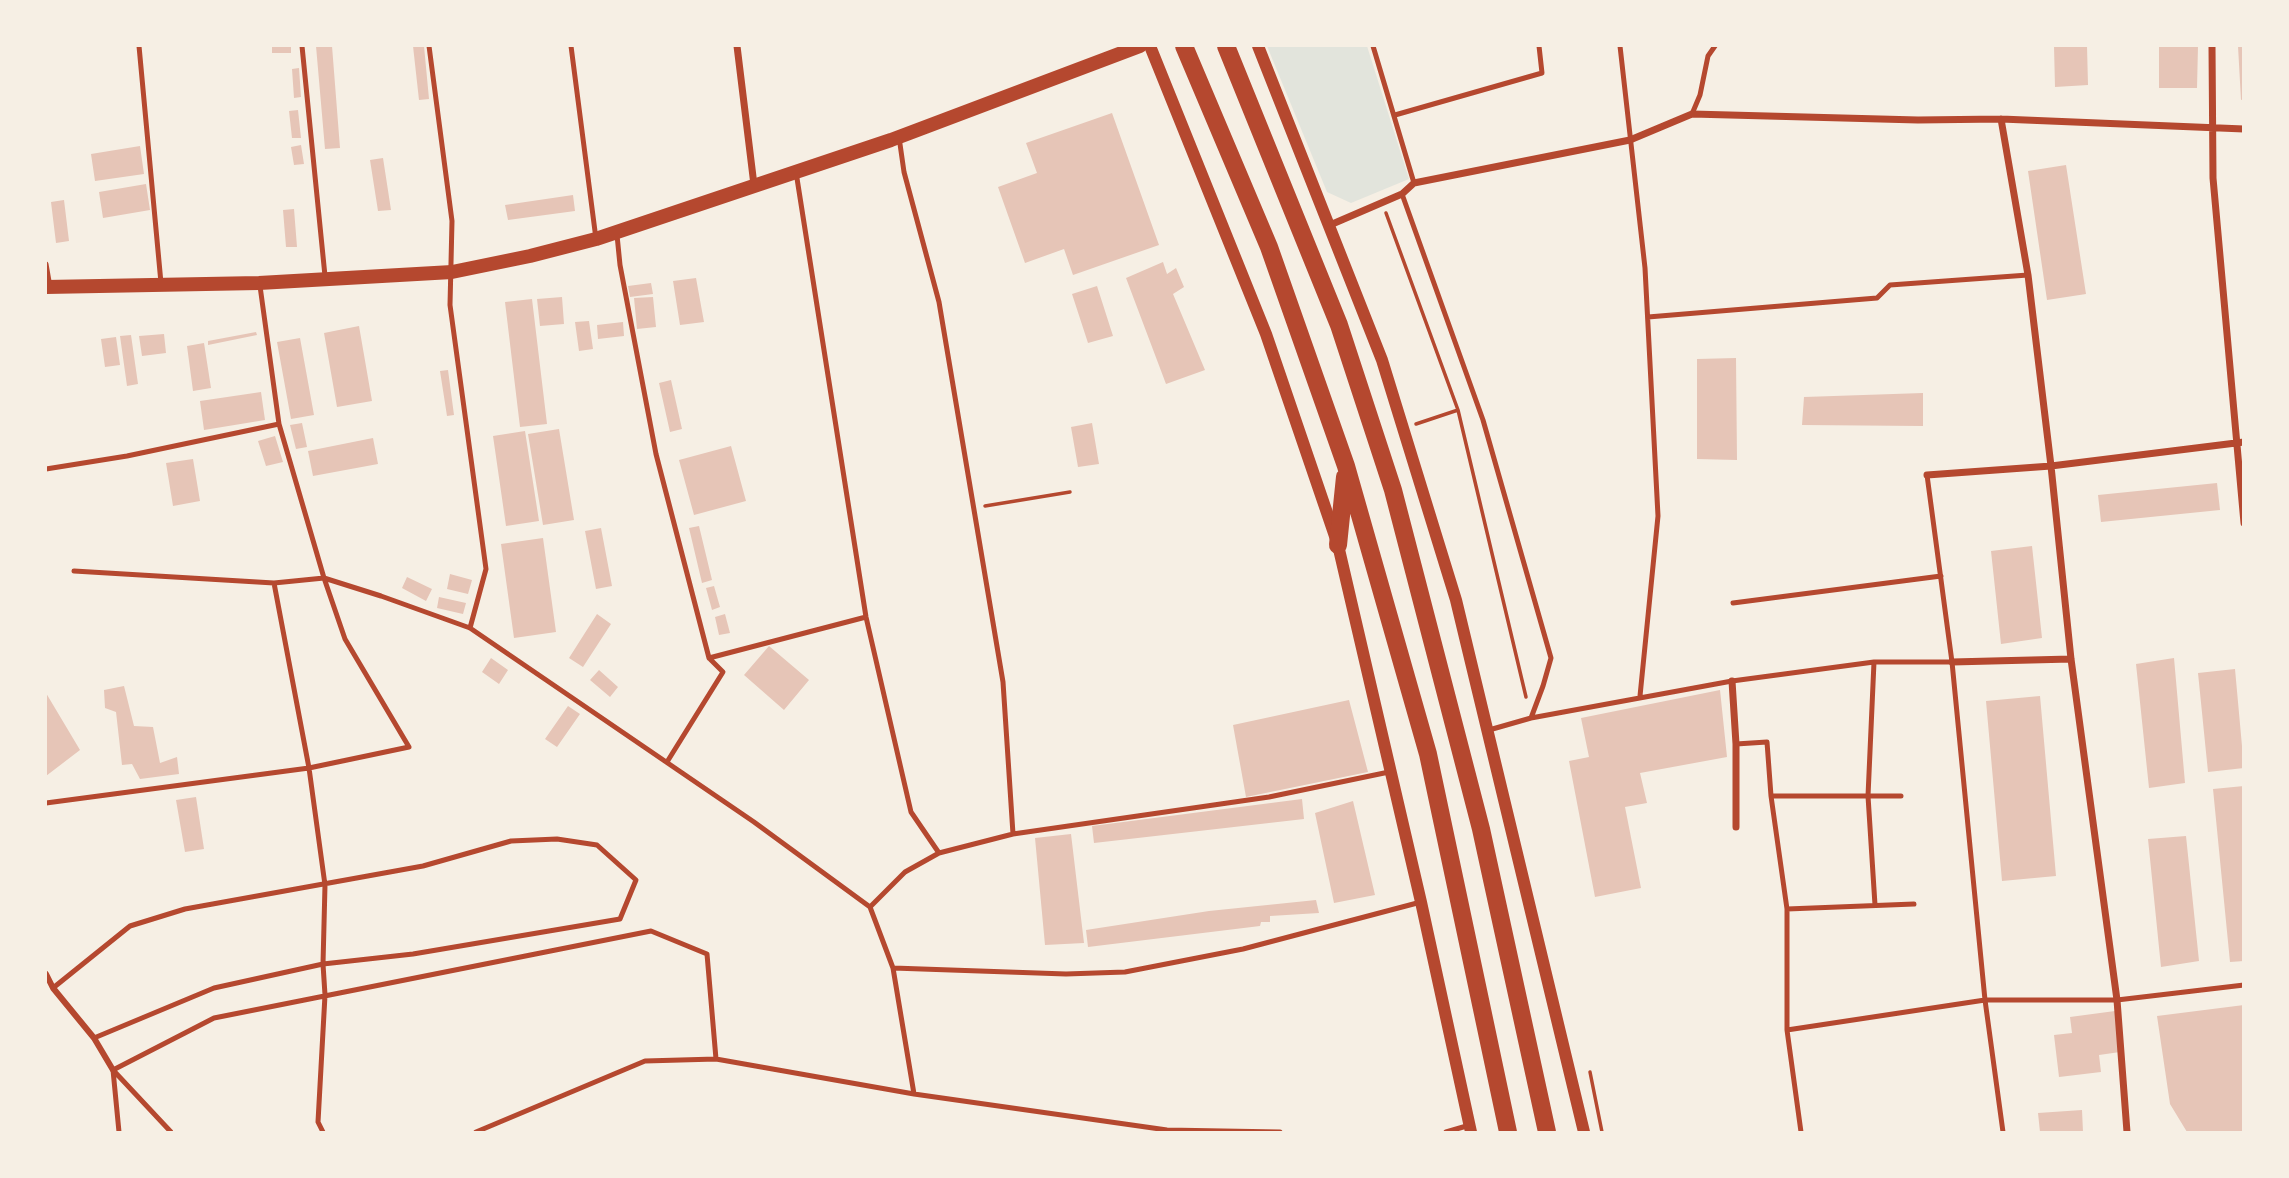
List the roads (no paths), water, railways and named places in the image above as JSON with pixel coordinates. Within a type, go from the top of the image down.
[{"type":"main road","points":[[48,287],[260,283],[452,272],[530,256],[596,239],[754,186],[899,136],[1140,46]]},
{"type":"main road","points":[[1184,46],[1269,247],[1346,466],[1428,754],[1508,1132]]},
{"type":"main road","points":[[1226,46],[1339,325],[1393,490],[1481,830],[1547,1132]]},
{"type":"main road","points":[[1338,545],[1346,466]]},
{"type":"street","points":[[737,46],[754,186]]},
{"type":"street","points":[[1150,46],[1266,334],[1338,545],[1471,1129]]},
{"type":"street","points":[[1258,46],[1387,373],[1456,600],[1584,1132]]},
{"type":"street","points":[[2213,46],[2213,178],[2239,442],[2244,523]]},
{"type":"street","points":[[1330,225],[1402,194],[1414,183],[1630,140],[1692,114],[1919,120],[2001,119],[2244,130]]},
{"type":"street","points":[[2001,119],[2028,275],[2052,467],[2071,659],[2117,1000],[2127,1132]]},
{"type":"street","points":[[1927,475],[2052,467],[2239,442]]},
{"type":"street","points":[[1952,662],[2071,659]]},
{"type":"street","points":[[1732,681],[1736,744],[1736,827]]},
{"type":"street","points":[[46,974],[53,988],[94,1038],[113,1070]]},
{"type":"lane","points":[[139,46],[162,286]]},
{"type":"lane","points":[[302,46],[325,279]]},
{"type":"lane","points":[[429,46],[452,221],[450,305],[486,569],[470,628]]},
{"type":"lane","points":[[571,46],[596,239]]},
{"type":"lane","points":[[1373,46],[1414,183]]},
{"type":"lane","points":[[1395,115],[1542,73],[1539,46]]},
{"type":"lane","points":[[1620,46],[1645,268],[1658,516],[1640,696]]},
{"type":"lane","points":[[1692,114],[1700,95],[1707,56],[1714,46]]},
{"type":"lane","points":[[899,136],[904,172],[939,302],[1003,682],[1013,834]]},
{"type":"lane","points":[[796,170],[866,617],[911,811],[939,853]]},
{"type":"lane","points":[[1402,194],[1483,420],[1550,658],[1531,718]]},
{"type":"lane","points":[[617,232],[620,265],[656,454],[709,659],[723,672],[667,762]]},
{"type":"lane","points":[[46,264],[48,287]]},
{"type":"lane","points":[[1648,317],[1877,298],[1890,285],[2028,275]]},
{"type":"lane","points":[[46,803],[309,768],[409,747],[345,639],[324,578],[279,424],[260,283]]},
{"type":"lane","points":[[46,469],[127,456],[279,424]]},
{"type":"lane","points":[[1927,475],[1952,662],[1985,1000],[2003,1132]]},
{"type":"lane","points":[[74,571],[274,583],[324,578],[470,628],[754,821],[870,907],[893,968],[914,1094]]},
{"type":"lane","points":[[1733,603],[1941,576]]},
{"type":"lane","points":[[274,583],[309,768],[325,885],[323,964],[326,995],[318,1122],[323,1132]]},
{"type":"lane","points":[[709,659],[866,617]]},
{"type":"lane","points":[[1489,730],[1531,718],[1640,696],[1732,681],[1874,662],[1952,662]]},
{"type":"lane","points":[[1874,662],[1868,796],[1875,905]]},
{"type":"lane","points":[[1736,744],[1767,742],[1771,796],[1787,909],[1787,1030],[1801,1132]]},
{"type":"lane","points":[[870,907],[905,872],[939,853],[1013,834],[1269,797],[1391,771]]},
{"type":"lane","points":[[1771,796],[1901,796]]},
{"type":"lane","points":[[53,988],[130,926],[185,909],[423,866],[511,841],[557,839],[597,845],[636,880],[620,919],[413,954],[323,964],[214,988],[94,1038]]},
{"type":"lane","points":[[893,968],[1066,974],[1125,972],[1243,949],[1421,902]]},
{"type":"lane","points":[[1787,909],[1914,904]]},
{"type":"lane","points":[[113,1070],[214,1018],[650,931],[707,954],[716,1059]]},
{"type":"lane","points":[[1787,1030],[1985,1000],[2117,1000],[2244,985]]},
{"type":"lane","points":[[477,1132],[645,1061],[716,1059],[914,1094],[1167,1130],[1280,1132]]},
{"type":"lane","points":[[113,1070],[119,1132]]},
{"type":"lane","points":[[113,1070],[171,1132]]},
{"type":"lane","points":[[1446,1132],[1471,1129]]}]
